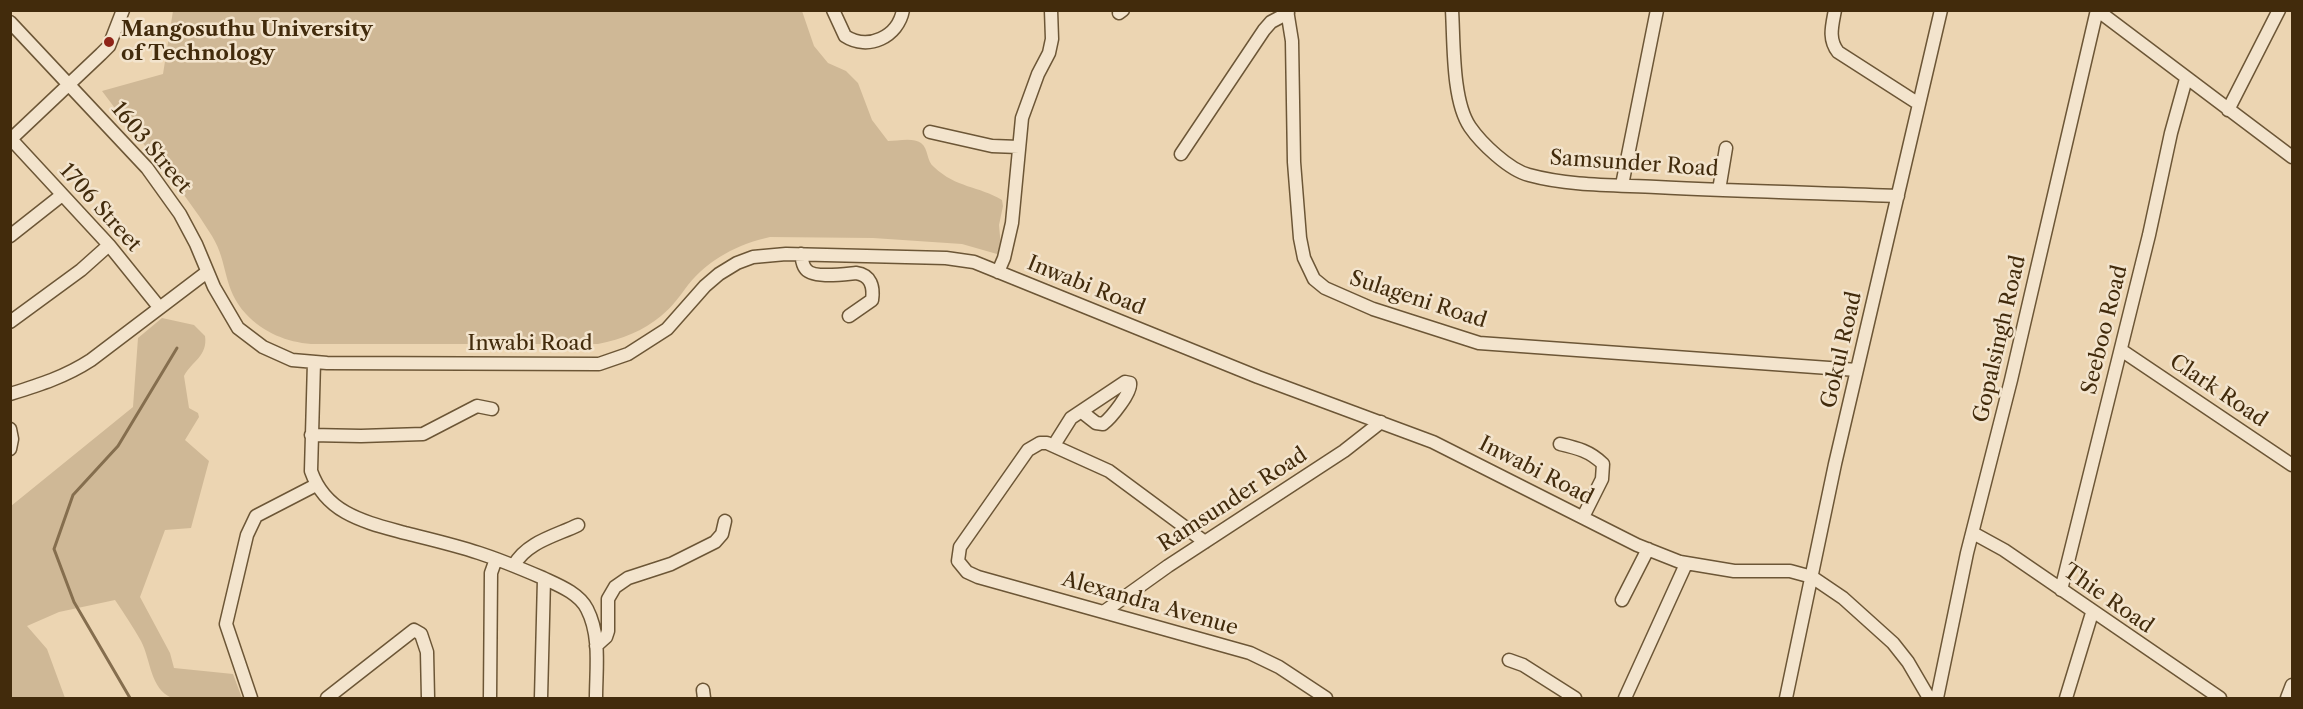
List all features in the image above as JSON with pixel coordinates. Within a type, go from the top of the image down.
[{"type":"street","points":[[11,139],[109,46],[123,10]]},
{"type":"street","points":[[833,10],[845,36],[861,42],[873,41],[895,31],[901,22],[903,10]]},
{"type":"street","points":[[998,272],[1004,258],[1012,223],[1025,108],[1049,53],[1052,39],[1051,10]]},
{"type":"street","name":"Samsunder Road","points":[[1452,10],[1458,98],[1466,120],[1485,145],[1508,164],[1527,175],[1567,182],[1898,196]]},
{"type":"street","points":[[1622,185],[1657,10]]},
{"type":"street","points":[[1834,10],[1831,34],[1838,52],[1919,104]]},
{"type":"street","name":"Gokul Road","points":[[1786,699],[1857,370],[1941,10]]},
{"type":"street","points":[[2097,10],[2292,157]]},
{"type":"street","name":"Gopalsingh Road","points":[[1937,699],[1967,554],[2072,123],[2097,10]]},
{"type":"street","points":[[2228,110],[2279,10]]},
{"type":"street","points":[[1181,154],[1264,30],[1271,22],[1288,12]]},
{"type":"street","name":"Sulageni Road","points":[[1288,12],[1292,41],[1294,162],[1300,238],[1304,258],[1314,279],[1325,288],[1373,309],[1479,343],[1857,370]]},
{"type":"street","name":"1603 Street","points":[[10,22],[147,168],[166,192],[196,244],[207,272]]},
{"type":"street","name":"Seeboo Road","points":[[2061,590],[2121,350],[2170,133],[2186,79]]},
{"type":"street","points":[[930,132],[992,146],[1019,147]]},
{"type":"street","name":"1706 Street","points":[[11,139],[109,245],[159,307]]},
{"type":"street","points":[[1719,190],[1726,148]]},
{"type":"street","points":[[10,236],[62,195]]},
{"type":"street","points":[[10,322],[81,270],[109,245]]},
{"type":"street","name":"Inwabi Road","points":[[207,272],[223,305],[238,328],[263,347],[292,360],[582,366],[613,361],[628,354],[668,329],[705,286],[737,263],[768,254],[974,262],[1258,377],[1433,442],[1648,549],[1686,564],[1752,572],[1790,571],[1812,577],[1843,598],[1893,643],[1908,662],[1927,694]]},
{"type":"street","points":[[801,254],[804,267],[808,272],[818,275],[856,273],[863,274],[869,280],[873,293],[872,300],[849,316]]},
{"type":"street","points":[[10,394],[72,372],[207,272]]},
{"type":"street","name":"Clark Road","points":[[2121,350],[2292,465]]},
{"type":"street","points":[[314,362],[311,471],[316,485],[332,503],[363,522],[496,559],[562,587],[586,607],[591,619],[596,646],[596,699]]},
{"type":"street","points":[[311,435],[423,434],[474,407],[492,409]]},
{"type":"street","points":[[1082,412],[1071,418],[1054,445],[1109,471],[1205,542]]},
{"type":"street","name":"Ramsunder Road","points":[[1105,611],[1128,593],[1344,451],[1381,422]]},
{"type":"street","points":[[10,429],[12,439],[10,449]]},
{"type":"street","name":"Alexandra Avenue","points":[[1054,445],[1040,443],[1028,450],[960,547],[958,561],[967,572],[978,577],[1250,652],[1279,667],[1326,699]]},
{"type":"street","points":[[1560,444],[1594,454],[1603,464],[1602,479],[1583,517]]},
{"type":"street","points":[[251,699],[226,624],[248,535],[256,516],[316,485]]},
{"type":"street","points":[[596,646],[606,637],[608,631],[608,599],[615,587],[628,578],[671,564],[715,542],[722,534],[725,521]]},
{"type":"street","points":[[514,565],[519,556],[534,544],[578,525]]},
{"type":"street","name":"Thie Road","points":[[1973,533],[2004,550],[2092,613],[2220,699]]},
{"type":"street","points":[[1622,600],[1648,549]]},
{"type":"street","points":[[490,699],[491,573],[496,559]]},
{"type":"street","points":[[1625,699],[1686,564]]},
{"type":"street","points":[[542,699],[544,579]]},
{"type":"street","points":[[2066,699],[2092,613]]},
{"type":"street","points":[[337,696],[410,632],[416,630],[421,634],[426,645],[428,699]]},
{"type":"street","points":[[1509,660],[1523,664],[1575,699]]},
{"type":"street","points":[[1927,694],[1941,676]]},
{"type":"street","points":[[2286,699],[2292,685]]},
{"type":"shaded area","points":[[173,11],[802,11],[814,46],[828,63],[846,71],[858,83],[872,120],[888,141],[918,141],[925,148],[931,164],[942,174],[1002,200],[999,225],[1001,247],[997,254],[962,244],[873,238],[770,237],[736,248],[715,260],[696,276],[669,309],[647,326],[624,337],[598,344],[311,344],[293,341],[260,326],[238,304],[229,285],[217,246],[200,217],[102,91],[163,74]]},
{"type":"shaded area","points":[[162,318],[194,325],[205,336],[202,353],[184,376],[189,408],[198,413],[199,417],[185,440],[209,461],[191,528],[165,530],[140,597],[170,653],[174,668],[233,674],[242,698],[172,698],[165,694],[155,681],[141,641],[115,600],[59,612],[27,626],[47,649],[65,698],[11,698],[11,506],[133,407],[138,338]]},
{"type":"waterway","points":[[130,698],[74,602],[54,549],[73,495],[118,446],[177,348]]},
{"type":"place","name":"Mangosuthu University of Technology","points":[[109,42]]}]
